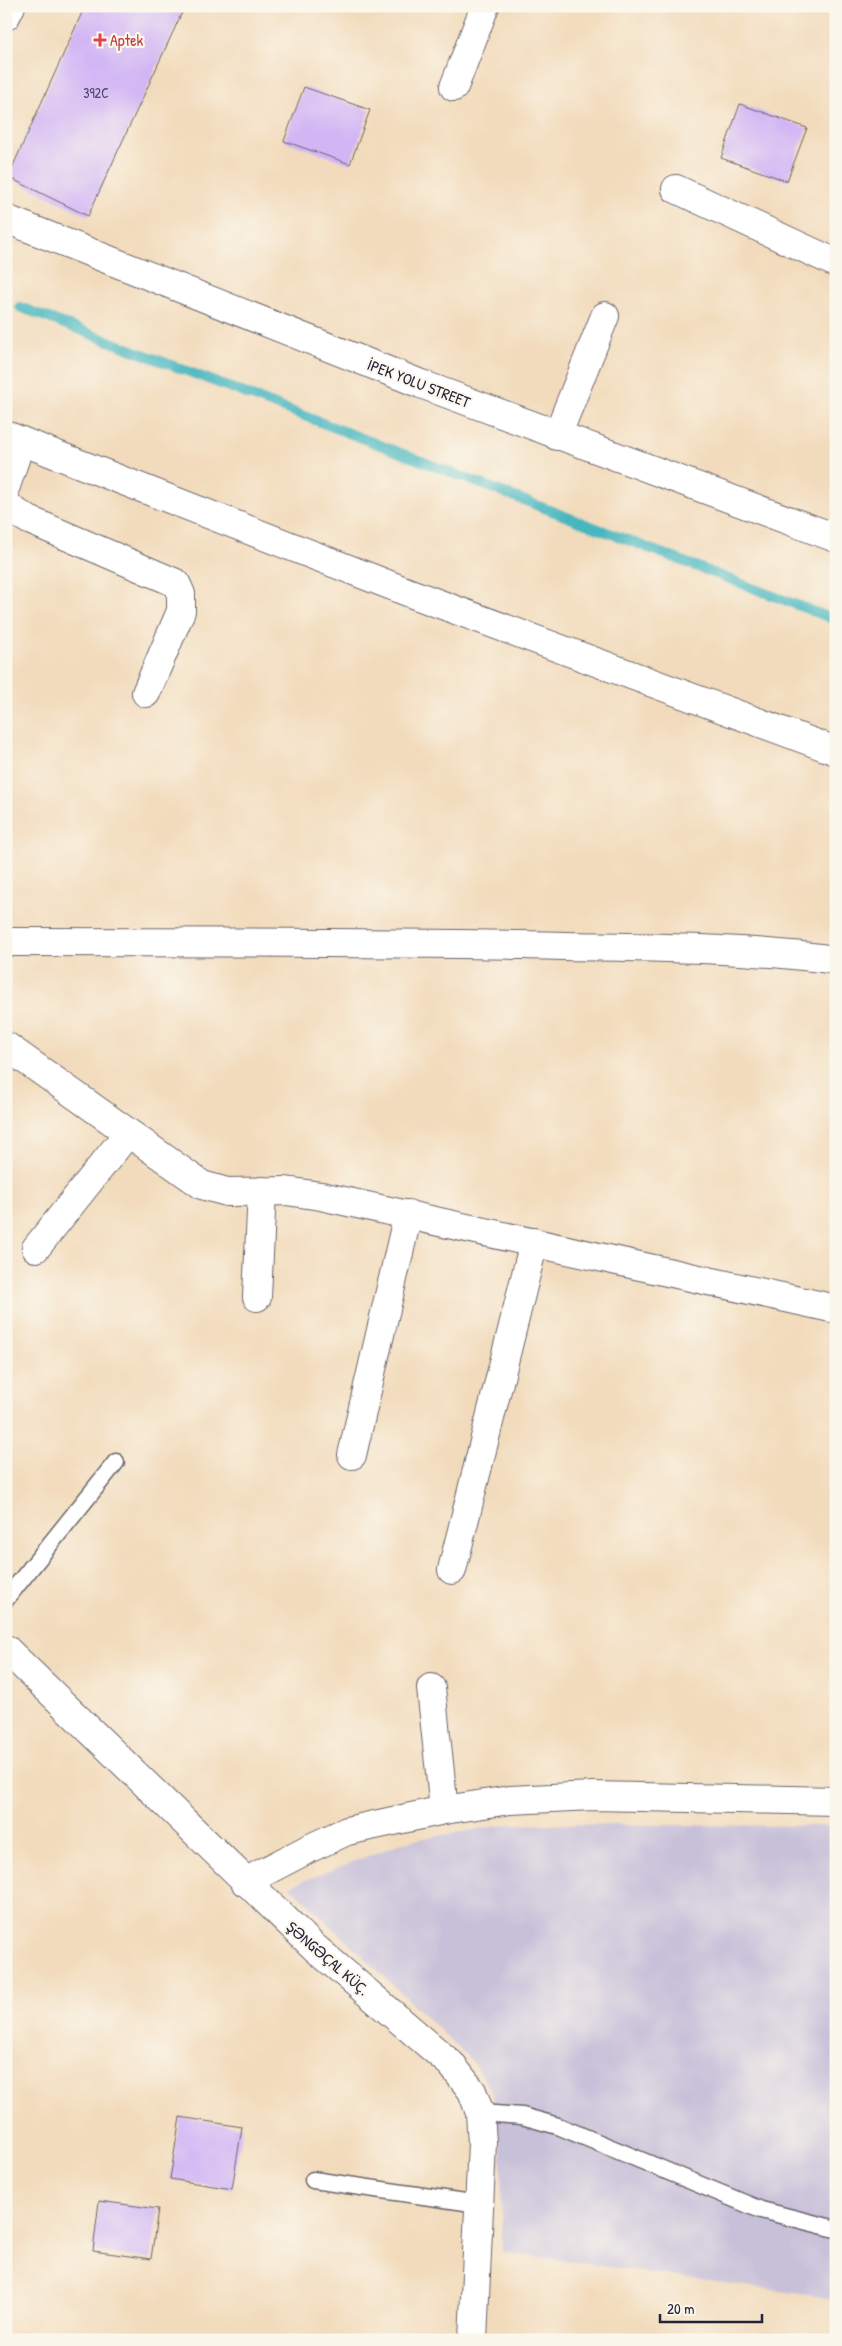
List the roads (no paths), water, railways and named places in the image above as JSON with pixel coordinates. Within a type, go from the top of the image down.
[{"type":"street","points":[[6,16],[11,6]]},
{"type":"street","points":[[454,87],[485,6]]},
{"type":"street","points":[[676,189],[836,263]]},
{"type":"street","name":"İPEK YOLU STREET","points":[[6,219],[557,436],[836,538]]},
{"type":"street","points":[[557,436],[605,316]]},
{"type":"street","points":[[6,486],[14,438],[410,594],[836,752]]},
{"type":"street","points":[[6,501],[9,508],[29,520],[176,583],[181,594],[181,611],[146,693]]},
{"type":"street","points":[[6,942],[310,941],[681,948],[774,952],[836,960]]},
{"type":"street","points":[[6,1046],[202,1185],[227,1192],[286,1190],[321,1196],[836,1309]]},
{"type":"street","points":[[36,1248],[128,1133]]},
{"type":"street","points":[[257,1297],[262,1191]]},
{"type":"street","points":[[352,1455],[408,1214]]},
{"type":"street","points":[[452,1570],[534,1242]]},
{"type":"street","name":"ŞƏNGƏÇAL KÜÇ.","points":[[6,1649],[245,1882],[314,1947],[450,2064],[472,2091],[480,2113],[482,2143],[473,2340]]},
{"type":"street","points":[[431,1688],[444,1810]]},
{"type":"street","points":[[245,1882],[347,1831],[444,1810],[510,1800],[593,1796],[836,1801]]},
{"type":"lane","points":[[6,1599],[116,1462]]},
{"type":"lane","points":[[480,2113],[522,2116],[558,2126],[761,2210],[836,2229]]},
{"type":"lane","points":[[313,2180],[479,2204]]},
{"type":"waterway","points":[[20,307],[836,620]]},
{"type":"place","name":"Aptek","points":[[100,40]]}]
